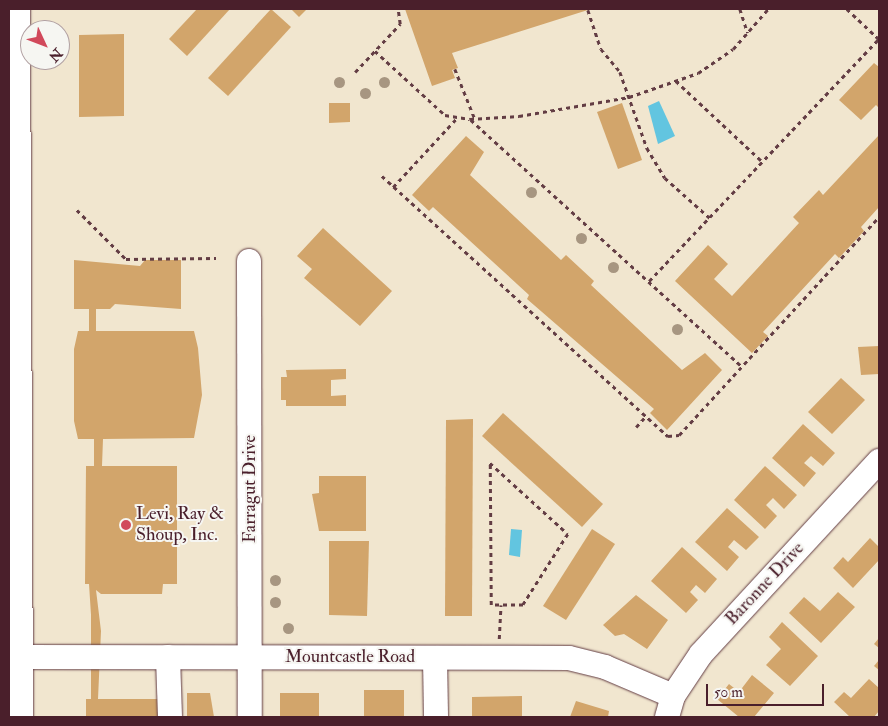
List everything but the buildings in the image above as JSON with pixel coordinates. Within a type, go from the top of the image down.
[{"type":"street","points":[[18,9],[14,129],[21,717]]},
{"type":"street","name":"Farragut Drive","points":[[249,261],[250,717]]},
{"type":"street","name":"Baronne Drive","points":[[670,707],[701,654],[879,461]]},
{"type":"street","name":"Mountcastle Road","points":[[20,657],[569,658],[605,667],[670,707]]},
{"type":"street","points":[[168,657],[170,717]]},
{"type":"street","points":[[435,658],[436,717]]},
{"type":"path","points":[[355,72],[400,24],[398,9]]},
{"type":"path","points":[[740,9],[749,34]]},
{"type":"path","points":[[375,51],[445,115],[475,119],[584,107],[629,97],[675,81],[719,60],[749,34],[768,9]]},
{"type":"path","points":[[649,282],[879,39],[846,9]]},
{"type":"path","points":[[588,10],[601,50],[620,72],[647,148],[665,178],[710,218]]},
{"type":"path","points":[[455,69],[475,119]]},
{"type":"path","points":[[675,81],[763,162]]},
{"type":"path","points":[[393,187],[457,118]]},
{"type":"path","points":[[470,119],[742,367]]},
{"type":"path","points":[[382,176],[668,436],[679,435],[879,217]]},
{"type":"path","points":[[77,210],[126,259],[216,258]]},
{"type":"path","points":[[636,427],[646,416]]},
{"type":"path","points":[[490,463],[568,534],[523,606],[501,605],[491,605],[490,463]]},
{"type":"path","points":[[499,640],[501,605]]},
{"type":"water","points":[[659,101],[675,136],[658,144],[648,106]]},
{"type":"water","points":[[511,529],[522,530],[520,557],[509,555]]},
{"type":"place","name":"Levi, Ray & Shoup, Inc.","points":[[126,525]]}]
